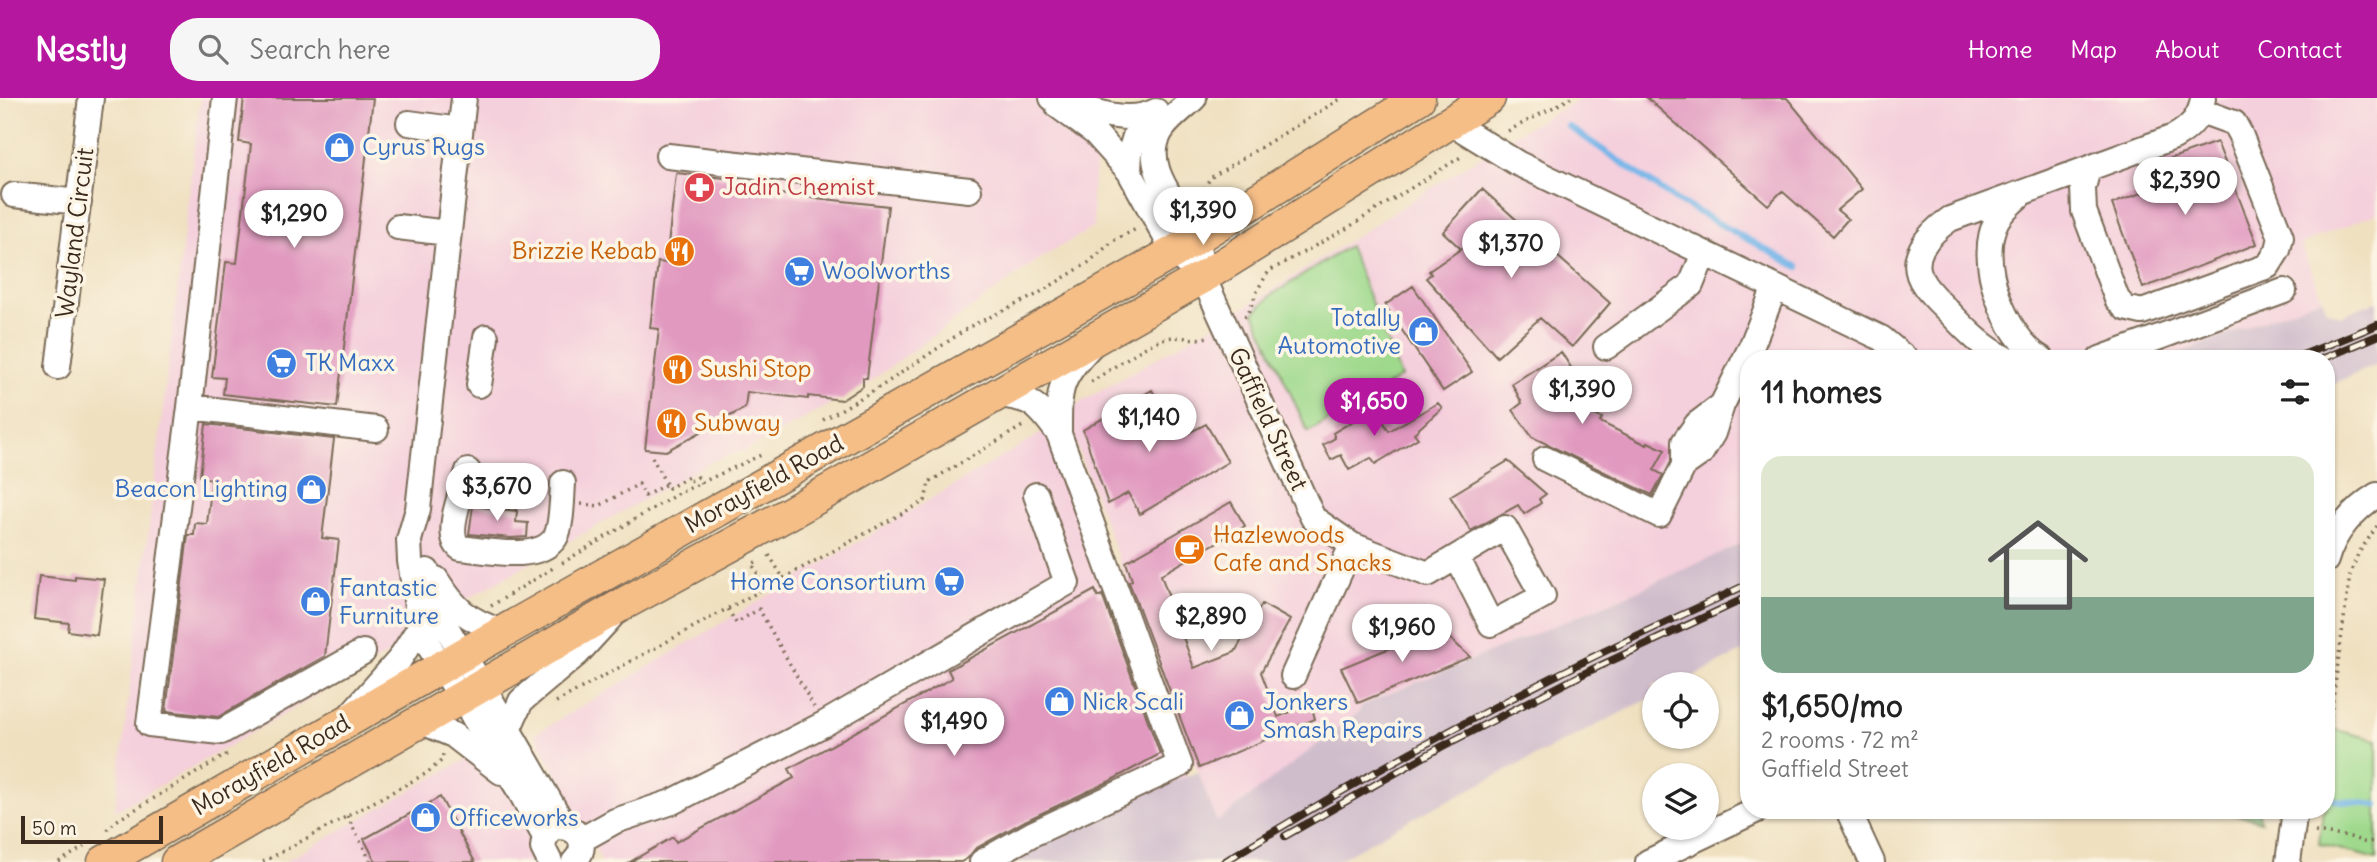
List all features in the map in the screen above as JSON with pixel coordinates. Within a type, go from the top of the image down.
[{"type":"main road","name":"Morayfield Road","points":[[96,848],[344,723],[452,660],[489,627],[1184,245],[1419,98]]},
{"type":"main road","name":"Morayfield Road","points":[[177,862],[623,604],[799,508],[1203,277],[1489,98]]},
{"type":"street","name":"Wayland Circuit","points":[[58,367],[91,98]]},
{"type":"street","points":[[225,98],[190,407],[149,724],[220,732],[363,652]]},
{"type":"street","points":[[452,660],[432,651],[420,627],[410,561],[410,540],[418,509],[464,98]]},
{"type":"street","points":[[1050,98],[1120,117],[1149,114],[1182,98]]},
{"type":"street","points":[[1050,98],[1094,133],[1166,213],[1203,277]]},
{"type":"street","points":[[1166,213],[1154,157],[1156,141],[1163,128],[1194,98]]},
{"type":"street","points":[[1989,350],[1924,285],[1917,263],[1927,237],[1950,219],[2174,137],[2185,131],[2202,105],[2234,123],[2240,134],[2280,237],[2278,250],[2268,265],[2142,312],[2125,308],[2117,299],[2084,211],[2083,188],[2088,169]]},
{"type":"street","points":[[1129,171],[1130,152],[1136,133],[1149,114]]},
{"type":"street","points":[[1450,121],[1517,163],[1881,338],[1895,350]]},
{"type":"street","points":[[410,123],[460,130]]},
{"type":"street","points":[[668,156],[969,190]]},
{"type":"street","points":[[2022,193],[1996,221],[1990,251],[2004,316],[2028,350]]},
{"type":"street","points":[[14,195],[79,202]]},
{"type":"street","points":[[398,227],[448,233]]},
{"type":"street","points":[[1606,347],[1691,285],[1704,253]]},
{"type":"street","name":"Gaffield Street","points":[[1203,277],[1313,518],[1352,545],[1428,574],[1457,557]]},
{"type":"street","points":[[1750,350],[1775,287]]},
{"type":"street","points":[[2124,350],[2284,291]]},
{"type":"street","points":[[982,862],[1032,834],[1181,765],[1051,407],[1071,367],[1104,333]]},
{"type":"street","points":[[479,385],[486,337]]},
{"type":"street","points":[[1545,458],[1659,515],[1684,465],[1701,453],[1713,433],[1722,405],[1740,369]]},
{"type":"street","points":[[996,395],[1026,399],[1051,407]]},
{"type":"street","points":[[190,407],[376,429]]},
{"type":"street","points":[[468,471],[453,524],[452,537],[460,548],[526,554],[549,544],[558,530],[562,492]]},
{"type":"street","points":[[557,850],[615,821],[673,802],[824,724],[1067,583],[1036,495]]},
{"type":"street","points":[[2335,539],[2344,524],[2363,503],[2377,495]]},
{"type":"street","points":[[418,509],[425,532],[425,560],[430,592],[452,660],[471,692],[513,780],[557,850]]},
{"type":"street","points":[[1293,676],[1352,545]]},
{"type":"street","points":[[425,560],[457,609],[489,627]]},
{"type":"street","points":[[508,730],[521,701],[578,653],[623,604]]},
{"type":"street","points":[[344,723],[398,660],[420,627]]},
{"type":"street","points":[[471,692],[508,730],[557,850]]},
{"type":"street","points":[[420,721],[453,735],[513,780]]},
{"type":"street","points":[[1648,862],[1740,818]]},
{"type":"street","points":[[1852,819],[1872,862]]},
{"type":"street","points":[[2288,862],[2294,819]]},
{"type":"path","points":[[817,423],[883,385],[971,326],[1034,296],[1077,270],[1112,241],[1203,192],[1210,178],[1342,98]]},
{"type":"path","points":[[521,701],[534,711],[545,708],[925,500],[929,482],[1161,340],[1183,337],[1202,339],[1226,328],[1247,315],[1269,271],[1344,230],[1485,143],[1571,98]]},
{"type":"path","points":[[489,627],[485,615],[491,605],[679,493],[764,453]]},
{"type":"path","points":[[652,457],[669,488],[688,477],[690,481],[698,477],[701,483]]},
{"type":"path","points":[[474,506],[474,503],[519,509],[520,497],[562,492],[599,506],[639,484],[645,496],[666,484]]},
{"type":"path","points":[[2335,684],[2350,575],[2358,554],[2377,526]]},
{"type":"path","points":[[766,588],[752,564],[770,554],[783,579]]},
{"type":"path","points":[[728,609],[736,623],[759,609],[824,724]]},
{"type":"path","points":[[262,862],[427,772],[441,761],[453,735]]},
{"type":"path","points":[[59,862],[96,848],[116,821],[233,751]]},
{"type":"path","points":[[347,816],[371,862]]},
{"type":"path","points":[[2315,832],[2364,842],[2377,841]]},
{"type":"shaded area","points":[[200,98],[1102,98],[1092,197],[1094,227],[1039,259],[863,387],[746,450],[714,460],[465,600],[394,651],[115,811]]},
{"type":"shaded area","points":[[1583,98],[2377,98],[2377,213],[2301,244],[2322,298],[2187,350],[1740,350],[1740,545],[1614,601],[1362,705],[1359,712],[1217,823],[1064,412],[1253,302],[1524,129]]},
{"type":"shaded area","points":[[2322,298],[2327,310],[2340,316],[2377,301],[2377,364],[2335,383],[2335,350],[2187,350]]},
{"type":"shaded area","name":"Home Consortium","points":[[1047,430],[1187,777],[1097,811],[1005,862],[602,862],[535,734]]},
{"type":"shaded area","points":[[1740,545],[1740,653],[1702,672],[1642,672],[1642,702],[1405,822],[1335,862],[1005,862],[1097,811],[1198,772],[1217,822],[1359,712],[1362,705],[1614,601]]},
{"type":"shaded area","points":[[468,758],[518,796],[556,862],[284,862]]},
{"type":"green space","points":[[1349,246],[1401,377],[1308,432],[1254,313],[1270,296]]},
{"type":"green space","points":[[2335,730],[2377,740],[2377,859],[2319,844],[2322,819],[2335,819]]},
{"type":"building","points":[[244,98],[373,98],[337,407],[223,394],[225,378],[212,377],[226,262],[237,263],[251,144],[239,142]]},
{"type":"building","points":[[1647,98],[1787,98],[1862,189],[1837,210],[1848,219],[1833,236],[1782,191],[1768,205]]},
{"type":"building","points":[[2217,142],[2257,244],[2143,288],[2112,204],[2160,186],[2152,165]]},
{"type":"building","name":"Woolworths","points":[[676,173],[735,179],[734,189],[888,206],[867,378],[863,378],[863,386],[842,400],[747,392],[745,408],[666,451],[645,449],[659,329],[650,328],[658,262],[666,263]]},
{"type":"building","points":[[1482,189],[1610,303],[1572,347],[1540,318],[1497,357],[1426,278],[1431,274],[1429,271],[1461,249],[1443,232]]},
{"type":"building","points":[[1413,286],[1472,372],[1443,391],[1385,305]]},
{"type":"building","points":[[1561,352],[1590,397],[1576,407],[1602,418],[1600,422],[1647,445],[1648,442],[1665,450],[1654,470],[1663,475],[1652,495],[1532,437],[1513,410],[1522,403],[1512,384]]},
{"type":"building","points":[[1152,390],[1179,438],[1206,424],[1228,462],[1140,514],[1128,493],[1108,504],[1083,430]]},
{"type":"building","points":[[1438,403],[1442,408],[1414,433],[1418,438],[1375,464],[1371,458],[1349,470],[1341,455],[1331,460],[1323,445],[1335,438],[1333,433],[1375,408],[1389,431]]},
{"type":"building","points":[[206,424],[334,439],[322,538],[339,540],[325,656],[218,717],[166,711],[188,535],[194,535],[195,523],[207,524],[212,479],[200,477]]},
{"type":"building","points":[[1508,461],[1546,494],[1539,499],[1541,503],[1524,514],[1518,505],[1471,531],[1450,496]]},
{"type":"building","points":[[1231,502],[1245,526],[1161,575],[1194,668],[1235,652],[1262,604],[1290,620],[1261,672],[1278,717],[1311,704],[1315,719],[1199,768],[1129,582],[1132,580],[1126,562]]},
{"type":"building","points":[[473,506],[517,511],[516,522],[528,523],[527,537],[469,534]]},
{"type":"building","points":[[39,576],[75,580],[75,576],[104,579],[97,635],[68,631],[69,623],[34,619]]},
{"type":"building","points":[[1095,590],[1098,597],[1102,595],[1160,754],[1025,821],[975,849],[961,862],[630,862],[673,837],[676,842],[794,778],[789,769],[952,678],[948,670]]},
{"type":"building","points":[[1439,628],[1470,657],[1358,703],[1341,668]]},
{"type":"building","name":"Officeworks","points":[[440,797],[475,862],[376,862],[364,839]]},
{"type":"waterway","points":[[1568,126],[1676,200],[1798,267]]},
{"type":"waterway","points":[[2335,800],[2377,805]]},
{"type":"railway","points":[[2315,350],[2377,325]]},
{"type":"railway","points":[[2335,354],[2377,336]]},
{"type":"railway","points":[[1224,862],[1357,782],[1493,708],[1605,651],[1740,588]]},
{"type":"railway","points":[[1285,836],[1441,747],[1591,670],[1740,601]]},
{"type":"place","name":"Cyrus Rugs","points":[[339,147]]},
{"type":"place","name":"Jadin Chemist","points":[[699,187]]},
{"type":"place","name":"Brizzie Kebab","points":[[680,251]]},
{"type":"place","name":"Woolworths","points":[[799,271]]},
{"type":"place","name":"Totally Automotive","points":[[1424,332]]},
{"type":"place","name":"TK Maxx","points":[[282,363]]},
{"type":"place","name":"Sushi Stop","points":[[677,369]]},
{"type":"place","name":"Subway","points":[[671,423]]},
{"type":"place","name":"Beacon Lighting","points":[[311,489]]},
{"type":"place","name":"Hazlewoods Cafe and Snacks","points":[[1190,549]]},
{"type":"place","name":"Home Consortium","points":[[949,582]]},
{"type":"place","name":"Fantastic Furniture","points":[[316,602]]},
{"type":"place","name":"Nick Scali","points":[[1059,702]]},
{"type":"place","name":"Jonkers Smash Repairs","points":[[1240,716]]},
{"type":"place","name":"Officeworks","points":[[426,818]]}]
